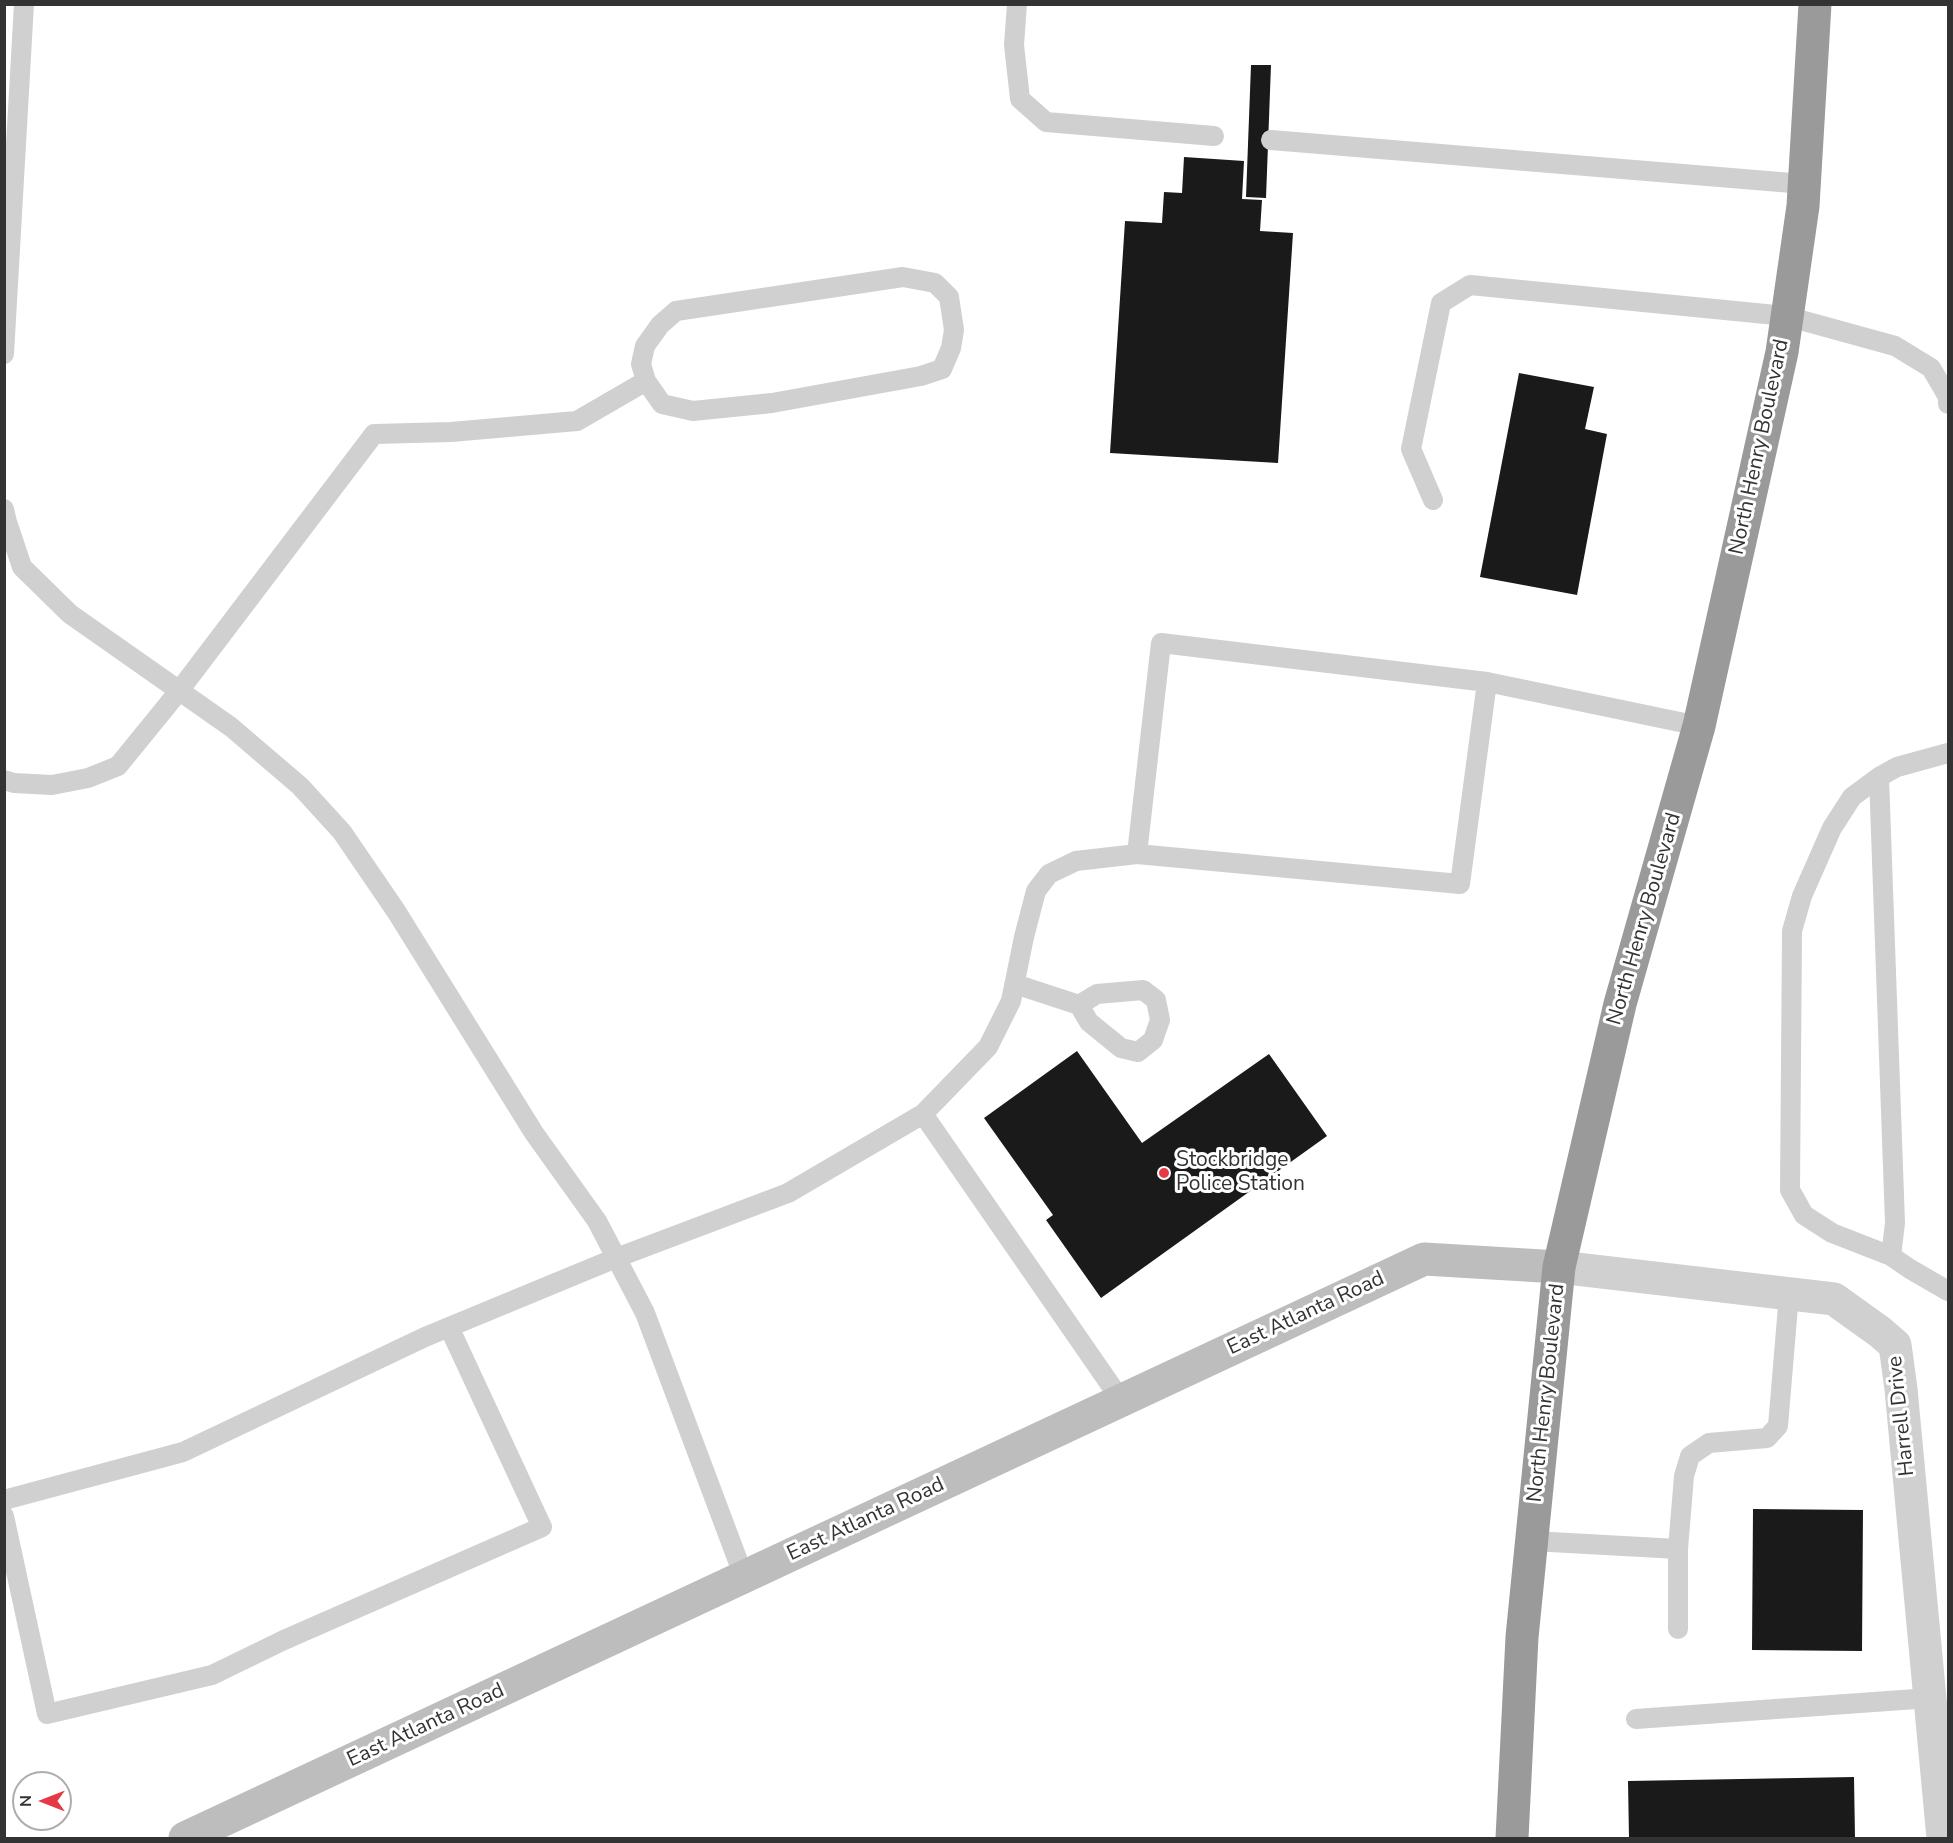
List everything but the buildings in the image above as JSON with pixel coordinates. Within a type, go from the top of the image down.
[{"type":"highway","name":"North Henry Boulevard","points":[[1512,1839],[1522,1637],[1559,1267],[1620,1004],[1699,726],[1782,351],[1803,206],[1815,4]]},
{"type":"street","name":"East Atlanta Road","points":[[185,1839],[1424,1259],[1559,1267]]},
{"type":"street","name":"Harrell Drive","points":[[1559,1267],[1834,1299],[1880,1332],[1895,1346],[1937,1716],[1943,1839]]},
{"type":"lane","points":[[4,354],[24,4]]},
{"type":"lane","points":[[1017,4],[1014,45],[1020,99],[1046,122],[1214,136]]},
{"type":"lane","points":[[1271,140],[1804,184]]},
{"type":"lane","points":[[903,277],[935,283],[949,297],[954,330],[951,348],[942,369],[921,376],[772,403],[693,411],[663,404],[646,381],[641,364],[645,346],[660,325],[676,311],[903,277]]},
{"type":"lane","points":[[1433,501],[1411,449],[1441,303],[1470,285],[1786,316],[1895,346],[1930,368],[1948,397],[1948,404]]},
{"type":"lane","points":[[4,780],[14,783],[52,785],[88,778],[118,766],[179,691],[374,434],[451,432],[578,421],[646,381]]},
{"type":"lane","points":[[4,509],[22,567],[70,614],[231,727],[300,786],[342,832],[396,911],[534,1133],[597,1221],[645,1313],[744,1577]]},
{"type":"lane","points":[[1137,854],[1161,643],[1487,682],[1699,726]]},
{"type":"lane","points":[[4,1500],[183,1452],[449,1327],[616,1258],[788,1193],[923,1114],[988,1047],[1011,1001],[1036,891],[1049,874],[1076,861],[1137,854],[1460,884],[1487,682]]},
{"type":"lane","points":[[1948,753],[1897,767],[1852,797],[1832,828],[1802,896],[1792,931],[1790,1190],[1804,1215],[1832,1233],[1891,1256],[1948,1291]]},
{"type":"lane","points":[[1879,777],[1895,1223],[1891,1256]]},
{"type":"lane","points":[[1015,984],[1079,1005]]},
{"type":"lane","points":[[923,1114],[1120,1401]]},
{"type":"lane","points":[[1678,1629],[1678,1550],[1684,1476],[1689,1456],[1709,1443],[1767,1438],[1778,1425],[1789,1294]]},
{"type":"lane","points":[[4,1516],[47,1714],[212,1675],[284,1640],[542,1527],[449,1327]]},
{"type":"lane","points":[[1532,1541],[1678,1550]]},
{"type":"lane","points":[[1636,1719],[1937,1716]]},
{"type":"place","name":"Stockbridge Police Station","points":[[1164,1173]]}]
